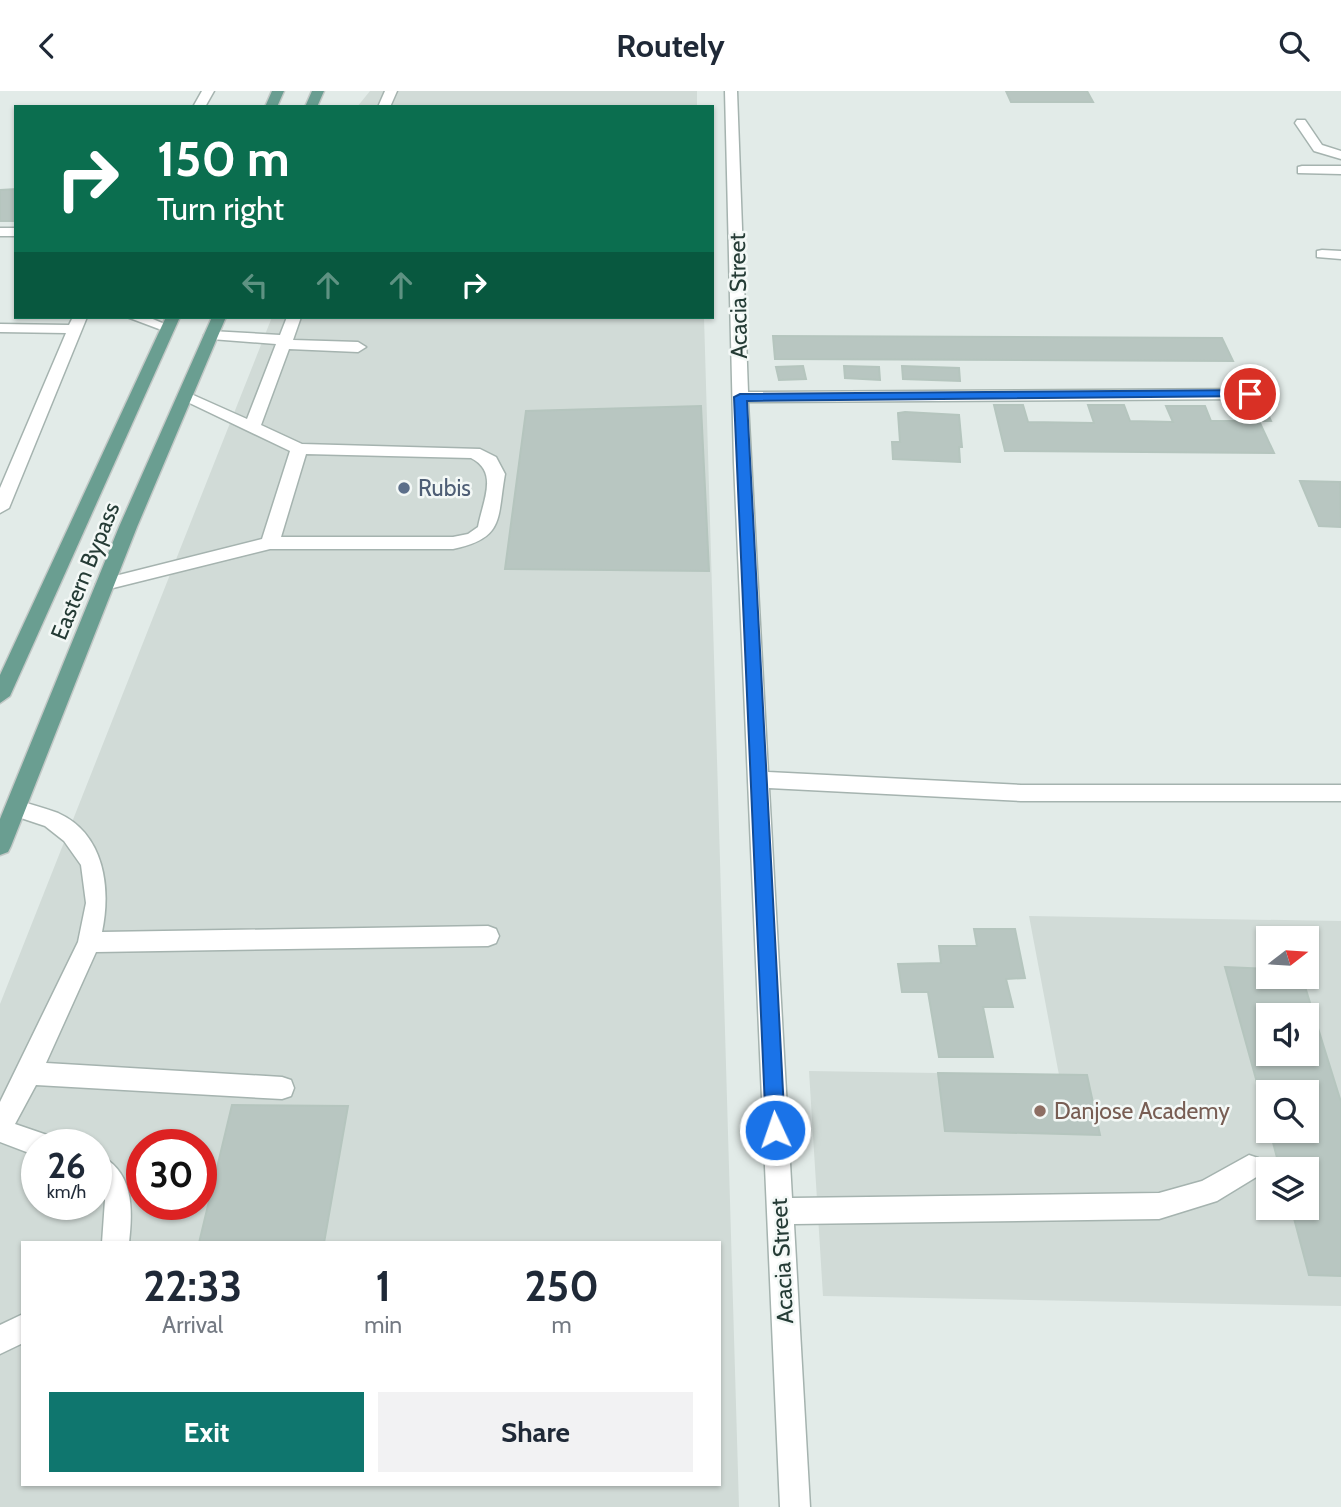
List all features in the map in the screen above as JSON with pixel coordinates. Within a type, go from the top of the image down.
[{"type":"main road","name":"Eastern Bypass","points":[[0,846],[105,585],[218,319]]},
{"type":"main road","name":"Eastern Bypass","points":[[0,696],[170,323]]},
{"type":"street","name":"Acacia Street","points":[[731,91],[740,397],[795,1507]]},
{"type":"street","points":[[1301,123],[1318,148],[1341,155]]},
{"type":"street","points":[[1302,170],[1341,170]]},
{"type":"street","points":[[1322,254],[1341,255]]},
{"type":"street","points":[[146,319],[170,323]]},
{"type":"street","points":[[251,427],[293,319]]},
{"type":"street","points":[[0,328],[76,323],[0,508]]},
{"type":"street","points":[[211,335],[358,347]]},
{"type":"street","points":[[740,397],[1250,394]]},
{"type":"street","points":[[105,585],[270,543],[453,543],[473,539],[486,529],[497,474],[491,461],[474,453],[299,449],[185,397]]},
{"type":"street","points":[[270,543],[299,449]]},
{"type":"street","points":[[758,779],[1021,793],[1341,793]]},
{"type":"street","points":[[16,808],[53,820],[72,835],[92,863],[97,903],[89,942],[29,1073],[0,1129],[21,1137]]},
{"type":"street","points":[[89,942],[488,936]]},
{"type":"street","points":[[29,1073],[282,1088]]},
{"type":"street","points":[[779,1211],[1159,1206],[1208,1192],[1249,1167]]},
{"type":"street","points":[[112,1180],[121,1202],[115,1241]]},
{"type":"street","points":[[0,1340],[21,1329]]},
{"type":"shaded area","points":[[370,91],[697,91],[697,105],[359,105]]},
{"type":"shaded area","points":[[271,319],[704,319],[739,1507],[0,1507],[0,1004]]},
{"type":"shaded area","name":"Danjose Academy","points":[[1029,916],[1341,921],[1341,1306],[823,1296],[809,1071],[1059,1075]]},
{"type":"building","points":[[1006,91],[1087,91],[1093,102],[1011,102]]},
{"type":"building","points":[[14,189],[14,221],[0,221],[0,190]]},
{"type":"building","points":[[773,336],[1222,338],[1233,361],[775,359]]},
{"type":"building","points":[[803,366],[806,379],[779,380],[776,367]]},
{"type":"building","points":[[844,366],[879,367],[880,380],[845,378]]},
{"type":"building","points":[[902,366],[959,368],[960,381],[903,379]]},
{"type":"building","points":[[994,405],[1023,405],[1028,422],[1094,423],[1088,405],[1124,405],[1130,421],[1173,422],[1166,406],[1205,406],[1211,421],[1245,421],[1239,407],[1265,408],[1271,421],[1259,421],[1274,453],[1005,451]]},
{"type":"building","points":[[701,406],[709,571],[505,569],[526,411]]},
{"type":"building","points":[[898,413],[959,415],[962,447],[959,447],[960,462],[893,459],[892,442],[900,442]]},
{"type":"building","points":[[1300,481],[1340,482],[1341,527],[1319,526]]},
{"type":"building","points":[[974,929],[1015,929],[1025,978],[1006,979],[1013,1007],[983,1007],[993,1057],[939,1057],[928,992],[902,992],[898,964],[941,963],[939,946],[977,946]]},
{"type":"building","points":[[1225,967],[1256,968],[1256,989],[1306,989],[1310,1003],[1256,1003],[1256,1066],[1319,1066],[1319,1031],[1341,1102],[1341,1276],[1309,1275],[1294,1220],[1319,1220],[1319,1157],[1277,1157],[1273,1143],[1319,1143],[1319,1080],[1256,1080]]},
{"type":"building","points":[[938,1073],[1087,1075],[1100,1135],[945,1131]]},
{"type":"building","points":[[232,1105],[348,1106],[324,1241],[199,1241],[204,1220],[217,1220],[217,1168]]},
{"type":"place","name":"Rubis","points":[[404,488]]},
{"type":"place","name":"Danjose Academy","points":[[1040,1111]]},
{"type":"route","points":[[775,1130],[740,397],[1250,394]]}]
